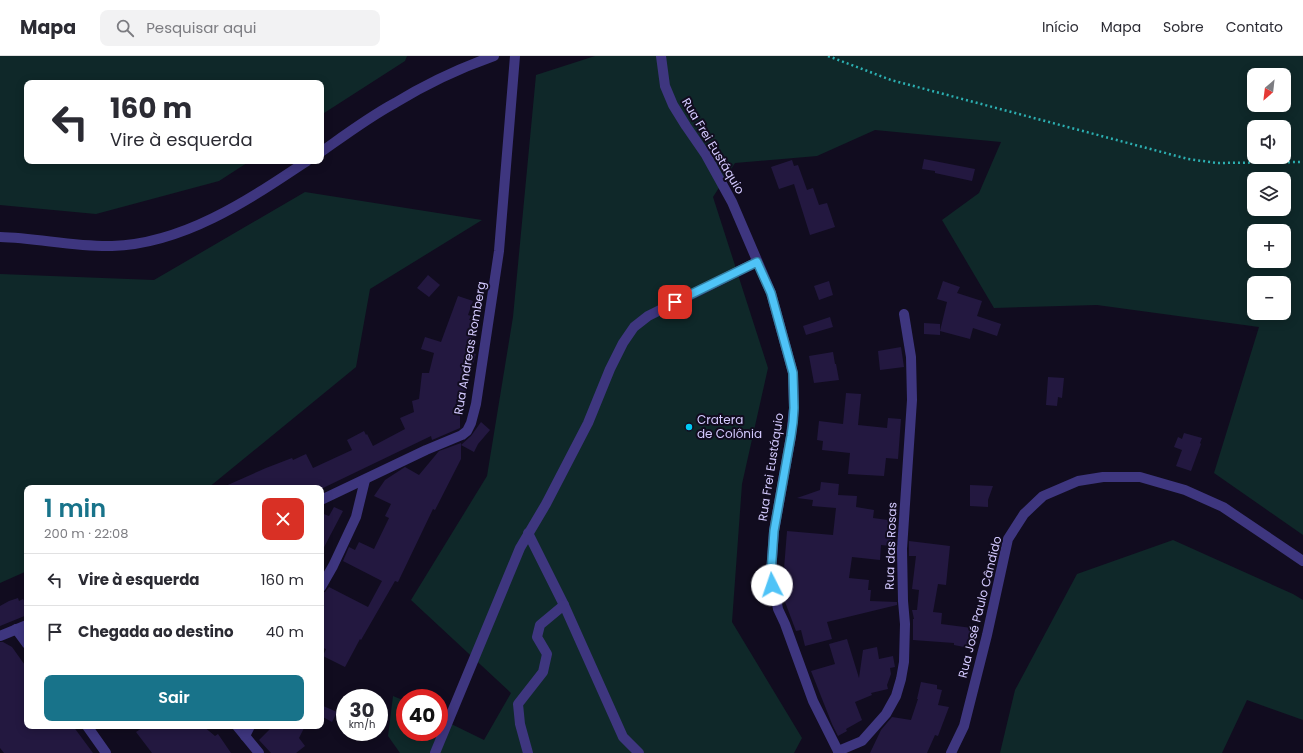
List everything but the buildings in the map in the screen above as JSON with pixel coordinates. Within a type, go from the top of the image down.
[{"type":"street","points":[[324,150],[394,103],[475,63],[494,56]]},
{"type":"street","name":"Rua Andreas Romberg","points":[[324,499],[426,450],[462,435],[467,431],[471,423],[476,404],[499,251],[515,56]]},
{"type":"street","name":"Rua Frei Eustáquio","points":[[661,56],[665,86],[673,104],[722,182],[771,293],[793,373],[793,422],[774,531],[771,573],[772,585],[778,609],[785,624],[813,701],[839,752]]},
{"type":"street","points":[[0,237],[49,241],[84,246],[135,244],[161,238],[184,231],[204,222],[270,185],[302,164]]},
{"type":"street","points":[[435,753],[520,548],[546,504],[588,423],[610,369],[623,343],[634,328],[648,316],[757,262]]},
{"type":"street","name":"Rua das Rosas","points":[[839,752],[862,741],[886,714],[896,696],[904,662],[905,624],[902,549],[912,400],[911,357],[904,314]]},
{"type":"street","name":"Rua José Paulo Cândido","points":[[951,753],[964,726],[987,635],[1008,539],[1024,514],[1043,496],[1078,482],[1104,477],[1140,477],[1185,490],[1223,507],[1303,561]]},
{"type":"street","points":[[324,582],[356,517],[365,480]]},
{"type":"street","points":[[528,533],[564,605],[623,737],[639,753]]},
{"type":"street","points":[[528,753],[520,724],[518,704],[543,672],[547,654],[537,637],[540,625],[564,605]]},
{"type":"street","points":[[0,636],[24,626]]},
{"type":"street","points":[[16,630],[24,640]]},
{"type":"street","points":[[89,729],[106,753]]},
{"type":"street","points":[[239,729],[259,753]]},
{"type":"street","points":[[245,736],[248,729]]},
{"type":"path","points":[[828,56],[890,80],[1188,159],[1217,163],[1303,162]]},
{"type":"green space","points":[[0,56],[407,56],[405,61],[324,113],[324,80],[24,80],[24,164],[245,164],[219,181],[96,214],[0,205]]},
{"type":"green space","points":[[595,56],[1303,56],[1303,535],[1214,473],[1259,327],[1097,305],[994,308],[942,220],[979,193],[1001,142],[875,130],[817,156],[735,163],[713,197],[768,368],[742,484],[732,622],[802,738],[794,753],[400,753],[388,736],[393,696],[396,697],[396,741],[448,741],[448,722],[484,740],[511,693],[411,600],[487,476],[513,317],[536,75]]},
{"type":"green space","points":[[305,192],[482,220],[370,289],[356,367],[212,485],[24,485],[24,572],[0,583],[0,274],[154,280]]},
{"type":"green space","points":[[1173,540],[1293,594],[1303,600],[1303,720],[1247,700],[1222,753],[1000,753],[1015,690],[1077,574]]},
{"type":"place","name":"Cratera de Colônia","points":[[689,427]]},
{"type":"route","points":[[675,302],[757,262],[771,293],[793,373],[794,408],[791,436],[774,531],[771,573],[772,585]]}]
